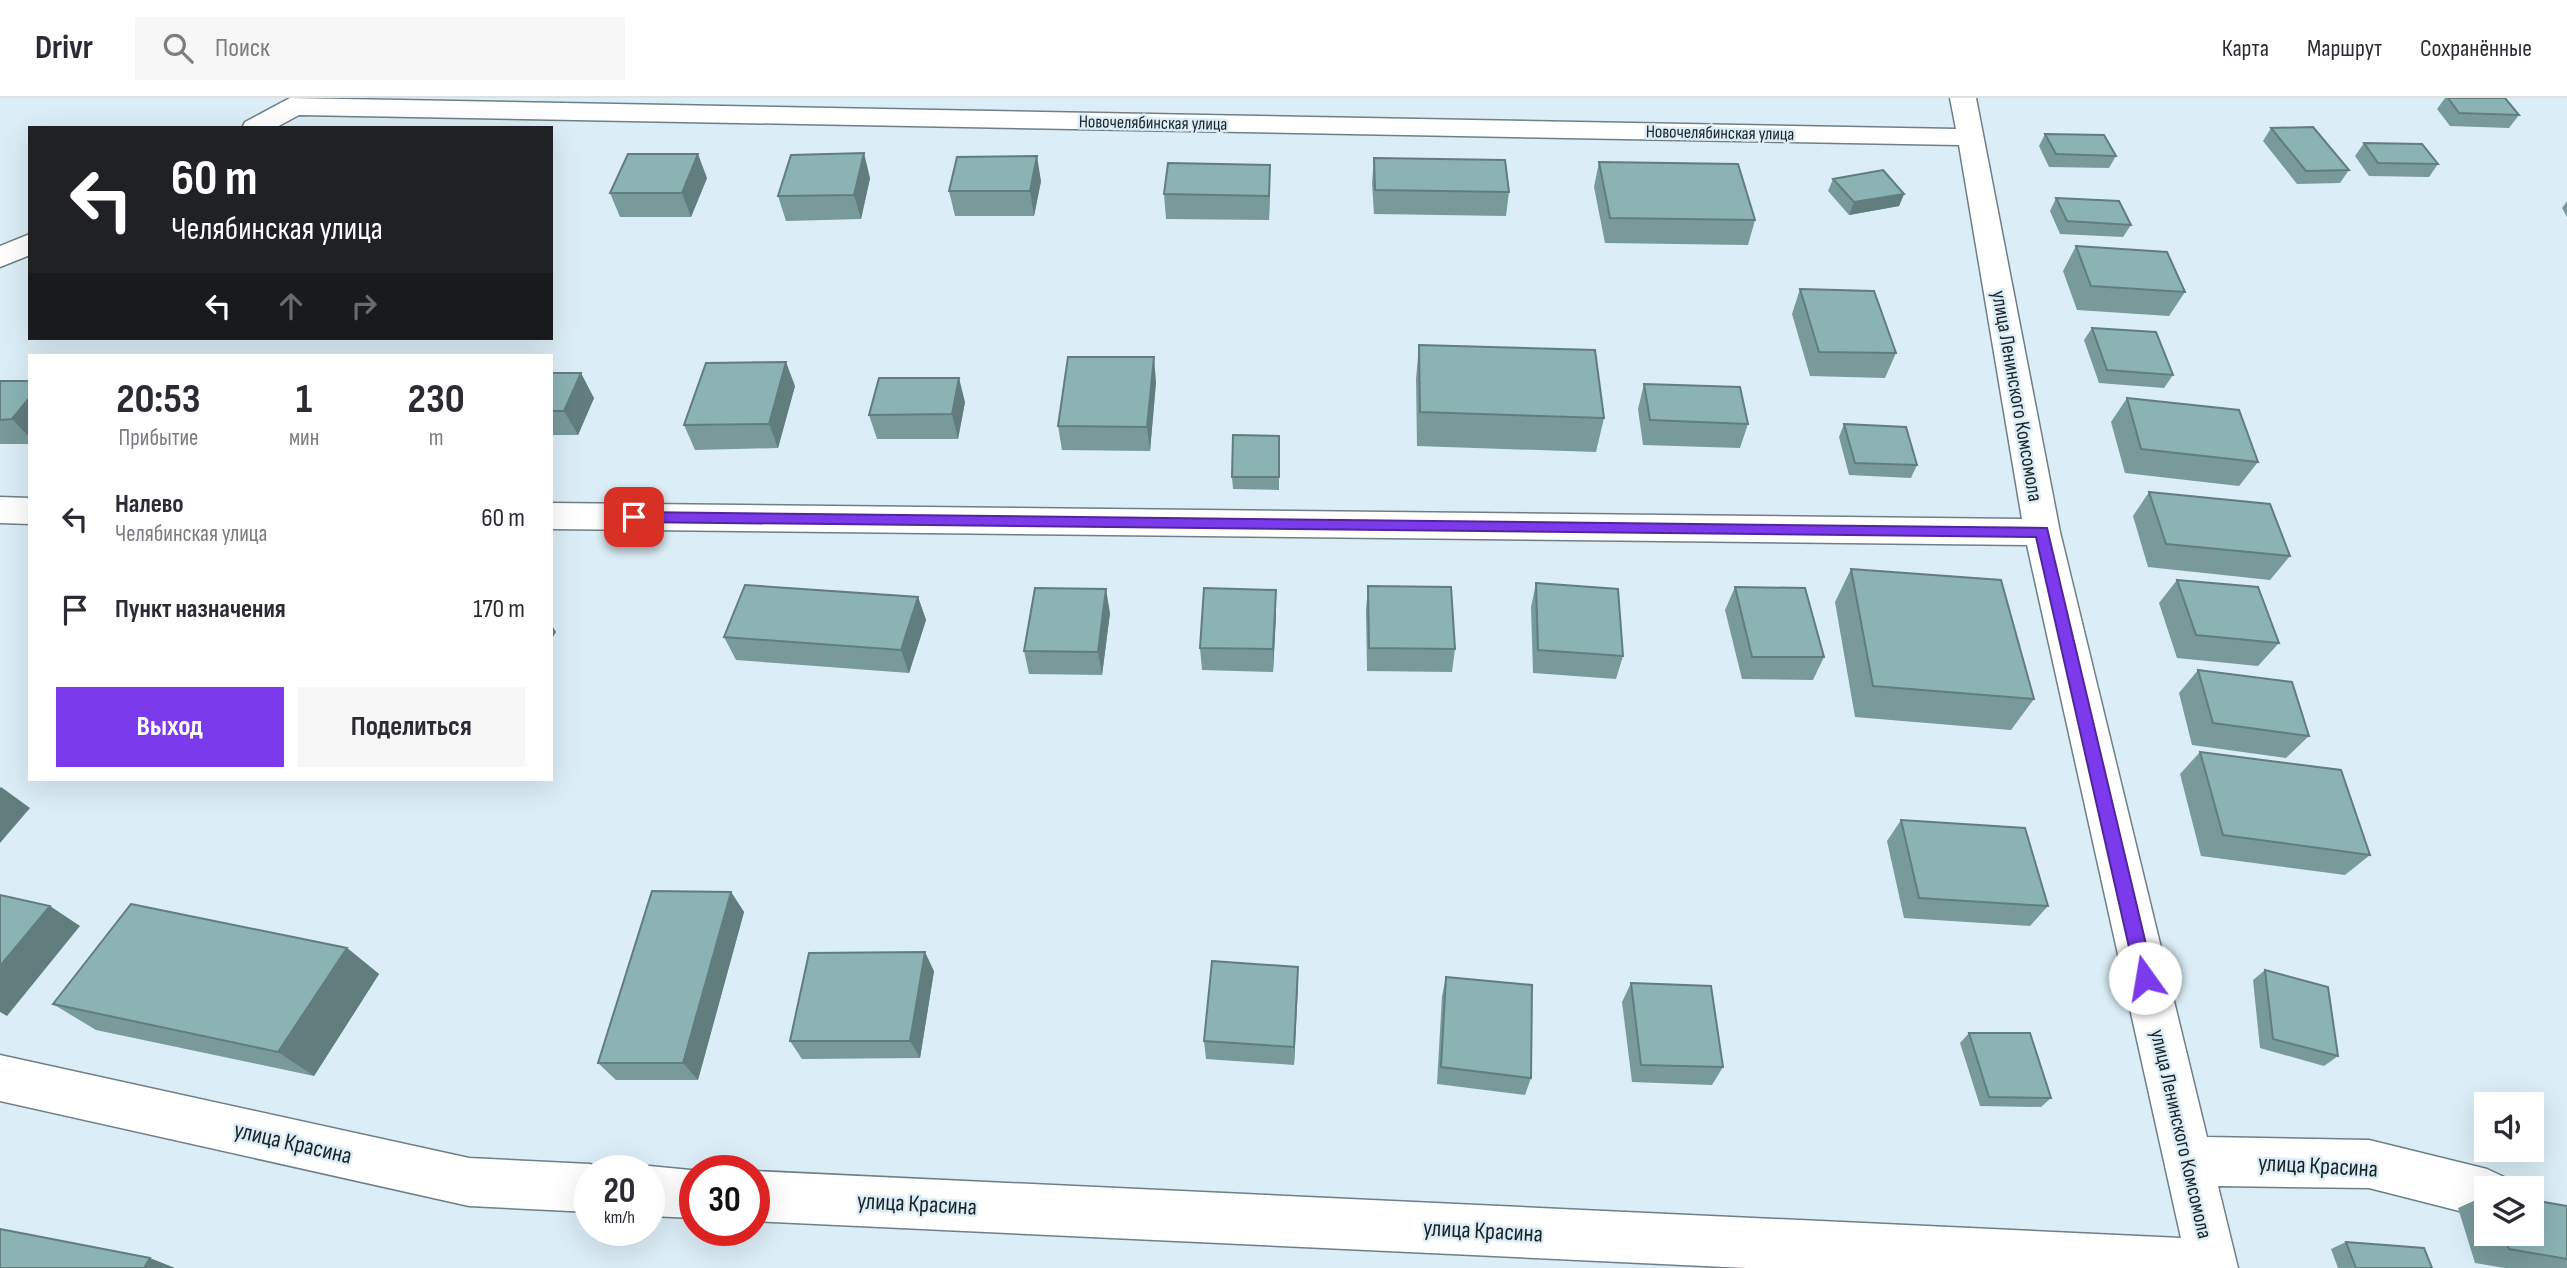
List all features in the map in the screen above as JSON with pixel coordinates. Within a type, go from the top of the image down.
[{"type":"street","points":[[1963,98],[1971,137]]},
{"type":"street","points":[[260,126],[303,103]]},
{"type":"street","name":"Новочелябинская улица","points":[[303,103],[1971,137]]},
{"type":"street","name":"улица Ленинского Комсомола","points":[[1971,137],[2042,532],[2213,1267]]},
{"type":"street","points":[[0,258],[28,244]]},
{"type":"street","points":[[0,510],[28,511]]},
{"type":"street","points":[[553,516],[2042,532]]},
{"type":"street","name":"улица Красина","points":[[0,1078],[469,1182],[574,1187]]},
{"type":"street","name":"улица Красина","points":[[2187,1161],[2369,1164],[2474,1191]]},
{"type":"street","name":"улица Красина","points":[[770,1197],[2213,1267]]},
{"type":"building","points":[[2448,98],[2505,98],[2519,115],[2459,113]]},
{"type":"building","points":[[2313,127],[2349,170],[2306,171],[2271,128]]},
{"type":"building","points":[[2045,134],[2104,135],[2116,156],[2056,154]]},
{"type":"building","points":[[2364,143],[2422,144],[2438,164],[2378,163]]},
{"type":"building","points":[[864,153],[854,195],[778,196],[791,155]]},
{"type":"building","points":[[628,154],[698,154],[682,193],[610,193]]},
{"type":"building","points":[[1037,156],[1030,191],[949,191],[957,157]]},
{"type":"building","points":[[1374,158],[1505,160],[1509,192],[1375,190]]},
{"type":"building","points":[[1599,162],[1738,164],[1755,220],[1610,218]]},
{"type":"building","points":[[1168,163],[1270,165],[1269,196],[1164,194]]},
{"type":"building","points":[[1883,170],[1904,194],[1854,202],[1833,179]]},
{"type":"building","points":[[2056,198],[2119,201],[2131,225],[2067,221]]},
{"type":"building","points":[[2076,246],[2167,252],[2185,292],[2091,286]]},
{"type":"building","points":[[1800,289],[1874,291],[1896,353],[1819,352]]},
{"type":"building","points":[[2092,328],[2156,332],[2173,375],[2107,370]]},
{"type":"building","points":[[1419,345],[1595,350],[1604,418],[1420,412]]},
{"type":"building","points":[[1068,357],[1154,357],[1147,427],[1058,426]]},
{"type":"building","points":[[786,362],[769,424],[684,425],[706,363]]},
{"type":"building","points":[[553,373],[581,373],[564,411],[553,411]]},
{"type":"building","points":[[879,378],[959,378],[952,414],[869,415]]},
{"type":"building","points":[[0,381],[28,381],[28,399],[12,419],[0,420]]},
{"type":"building","points":[[1644,384],[1740,387],[1748,424],[1650,420]]},
{"type":"building","points":[[2127,398],[2239,410],[2258,462],[2141,449]]},
{"type":"building","points":[[1844,424],[1906,427],[1917,465],[1855,463]]},
{"type":"building","points":[[1233,435],[1279,436],[1279,477],[1232,477]]},
{"type":"building","points":[[2149,492],[2270,504],[2290,556],[2166,544]]},
{"type":"building","points":[[1851,569],[2001,580],[2034,699],[1873,686]]},
{"type":"building","points":[[2177,580],[2258,587],[2279,643],[2196,635]]},
{"type":"building","points":[[1536,583],[1618,589],[1623,656],[1538,650]]},
{"type":"building","points":[[745,585],[918,597],[901,650],[724,637]]},
{"type":"building","points":[[1368,586],[1451,587],[1455,649],[1369,648]]},
{"type":"building","points":[[1735,587],[1805,588],[1824,657],[1752,657]]},
{"type":"building","points":[[1035,588],[1106,589],[1098,652],[1024,651]]},
{"type":"building","points":[[1204,588],[1276,590],[1273,649],[1200,648]]},
{"type":"building","points":[[2198,670],[2292,682],[2309,736],[2213,723]]},
{"type":"building","points":[[2200,752],[2341,770],[2370,855],[2223,835]]},
{"type":"building","points":[[1901,820],[2025,828],[2048,906],[1919,898]]},
{"type":"building","points":[[652,891],[731,892],[683,1063],[598,1063]]},
{"type":"building","points":[[0,895],[50,906],[0,966]]},
{"type":"building","points":[[131,904],[347,948],[278,1052],[53,1004]]},
{"type":"building","points":[[925,952],[910,1041],[790,1041],[809,953]]},
{"type":"building","points":[[1212,961],[1298,967],[1294,1047],[1204,1041]]},
{"type":"building","points":[[2265,970],[2328,987],[2338,1056],[2273,1039]]},
{"type":"building","points":[[1446,977],[1532,985],[1531,1078],[1441,1067]]},
{"type":"building","points":[[1631,983],[1711,986],[1723,1067],[1641,1065]]},
{"type":"building","points":[[1969,1033],[2030,1033],[2051,1098],[1989,1097]]},
{"type":"building","points":[[2544,1202],[2567,1206],[2567,1259],[2509,1249],[2508,1246],[2544,1246]]},
{"type":"building","points":[[0,1229],[150,1258],[144,1268],[0,1268]]},
{"type":"building","points":[[2346,1242],[2424,1248],[2432,1268],[2356,1268]]},
{"type":"route","points":[[634,517],[2042,532],[2145,978]]}]
